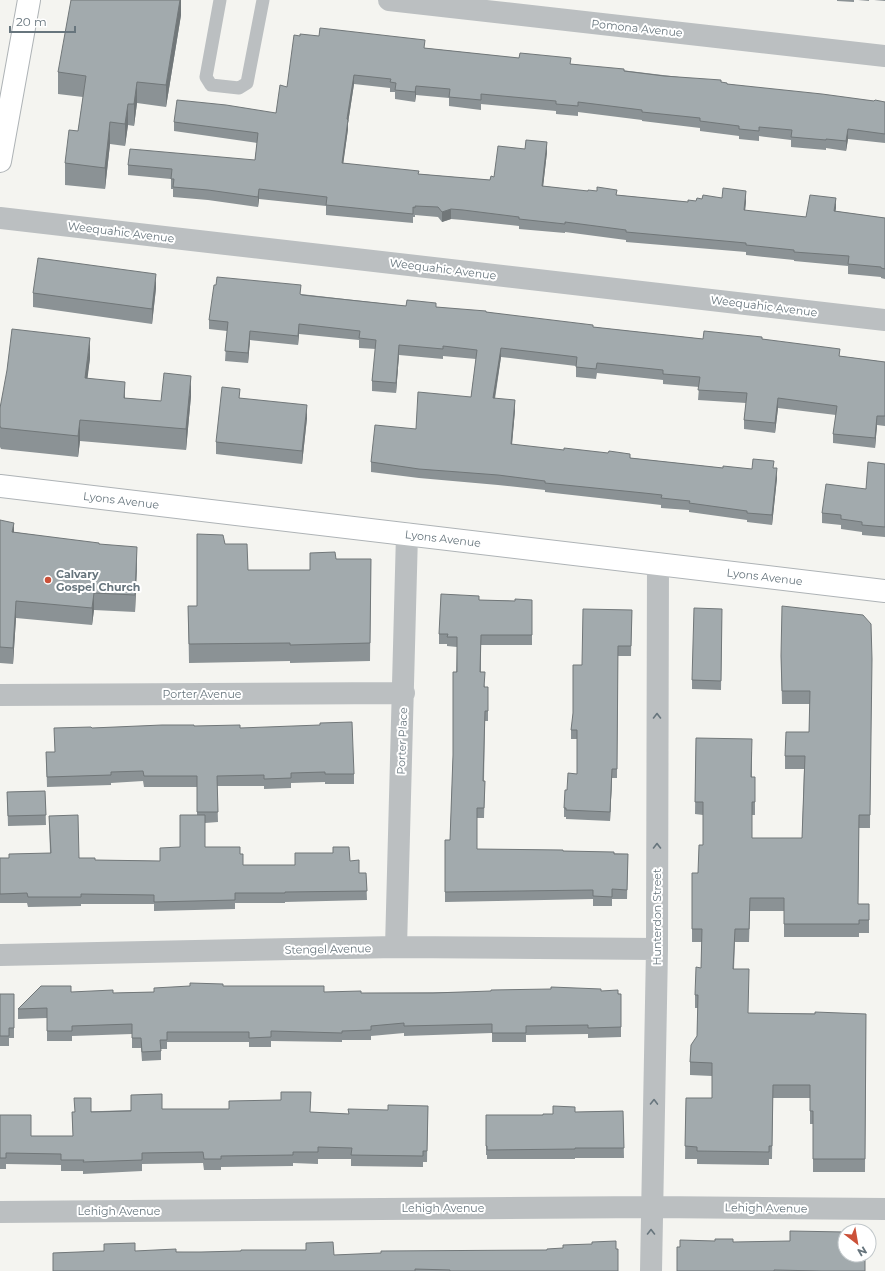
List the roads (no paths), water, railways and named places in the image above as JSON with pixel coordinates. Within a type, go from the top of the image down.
[{"type":"main road","points":[[0,161],[29,0]]},
{"type":"main road","name":"Lyons Avenue","points":[[0,486],[885,591]]},
{"type":"street","name":"Pomona Avenue","points":[[389,0],[885,56]]},
{"type":"street","name":"Weequahic Avenue","points":[[0,218],[885,320]]},
{"type":"street","name":"Porter Place","points":[[396,947],[404,693],[407,534]]},
{"type":"street","name":"Hunterdon Street","points":[[651,1271],[657,949],[658,564]]},
{"type":"street","name":"Porter Avenue","points":[[0,695],[404,693]]},
{"type":"street","name":"Stengel Avenue","points":[[0,955],[396,947],[657,949]]},
{"type":"street","name":"Lehigh Avenue","points":[[0,1212],[651,1207],[885,1209]]},
{"type":"lane","points":[[220,0],[206,77],[211,85],[239,88],[247,83],[263,0]]},
{"type":"place","name":"Calvary Gospel Church","points":[[48,580]]}]
